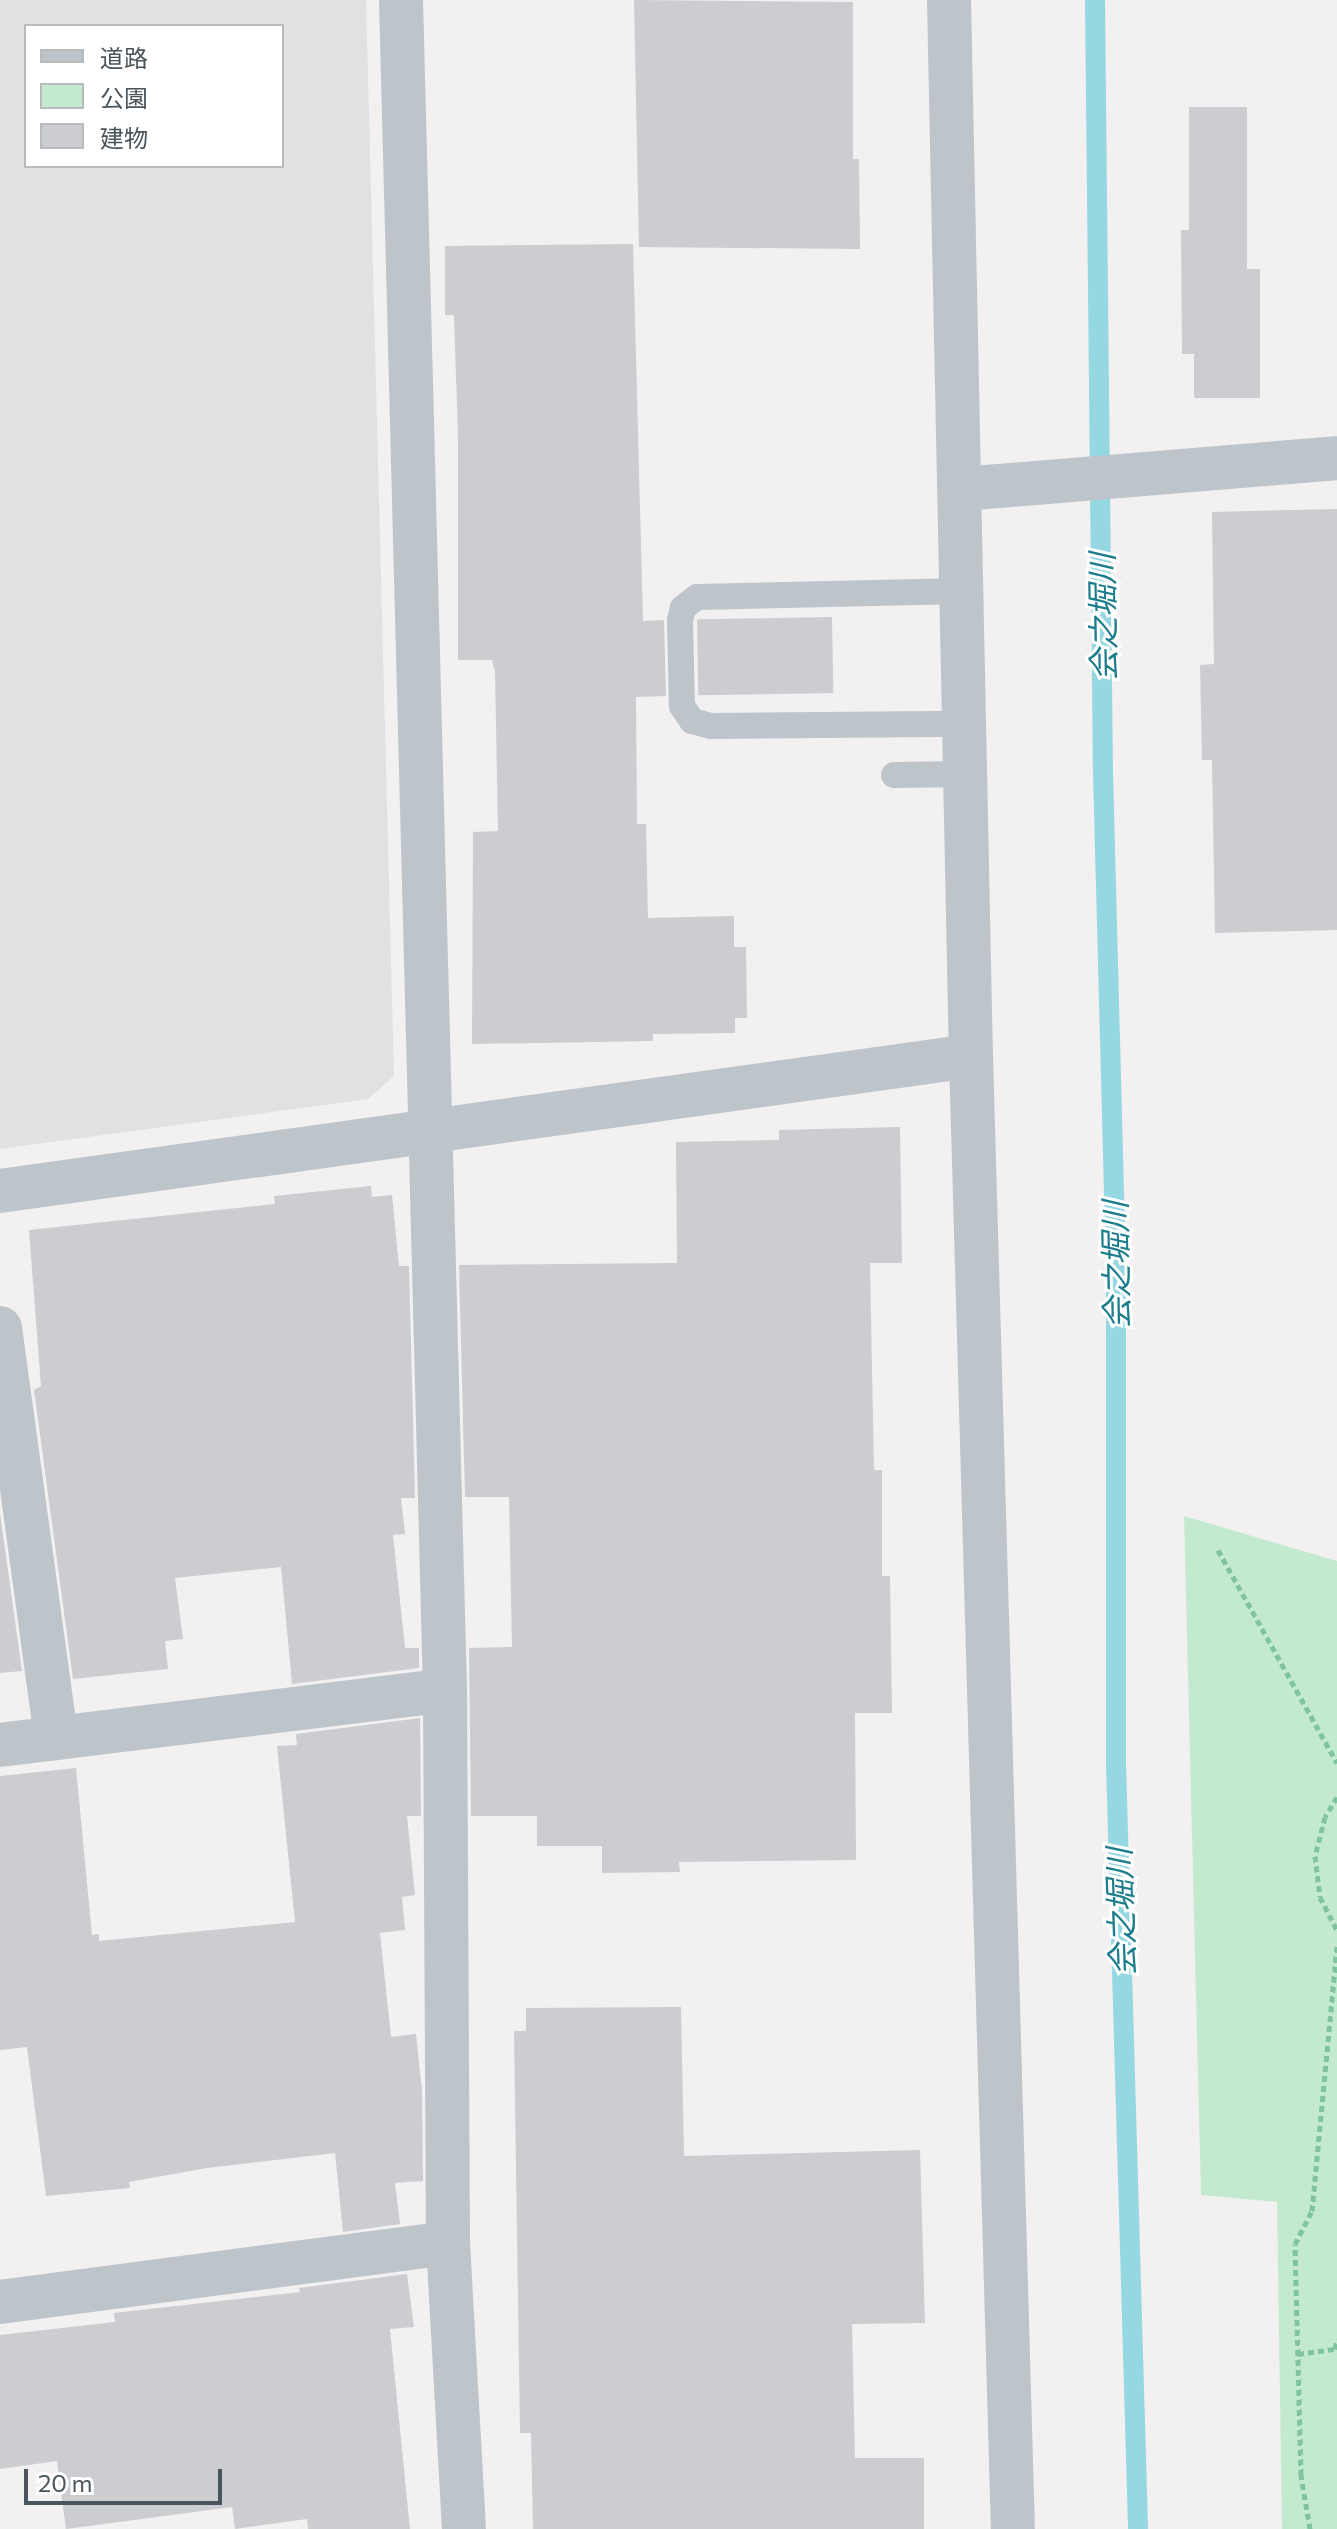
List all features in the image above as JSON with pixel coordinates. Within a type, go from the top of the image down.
[{"type":"street","points":[[401,0],[445,1690],[448,2243],[464,2529]]},
{"type":"street","points":[[949,0],[962,489],[964,774],[971,1056],[1013,2529]]},
{"type":"street","points":[[962,489],[1337,458]]},
{"type":"street","points":[[0,1191],[971,1056]]},
{"type":"street","points":[[0,1328],[56,1738]]},
{"type":"street","points":[[0,1745],[445,1690]]},
{"type":"street","points":[[0,2302],[448,2243]]},
{"type":"lane","points":[[964,591],[697,597],[683,608],[680,620],[682,706],[692,721],[711,726],[965,724]]},
{"type":"lane","points":[[894,775],[964,774]]},
{"type":"path","points":[[1218,1550],[1337,1763]]},
{"type":"path","points":[[1337,1797],[1325,1817],[1315,1856],[1320,1897],[1337,1930]]},
{"type":"path","points":[[1310,2529],[1301,2475],[1295,2244],[1312,2211],[1337,1946]]},
{"type":"path","points":[[1298,2354],[1335,2349],[1337,2339]]},
{"type":"shaded area","points":[[0,0],[366,0],[394,1076],[368,1099],[0,1149]]},
{"type":"green space","points":[[1184,1516],[1337,1561],[1337,2529],[1282,2529],[1277,2202],[1201,2195]]},
{"type":"building","points":[[634,0],[853,2],[853,159],[859,159],[860,249],[639,247]]},
{"type":"building","points":[[1189,107],[1247,107],[1247,269],[1260,269],[1260,398],[1194,398],[1194,354],[1182,354],[1181,230],[1189,230]]},
{"type":"building","points":[[633,244],[643,621],[664,620],[666,696],[636,697],[637,824],[646,824],[648,918],[734,916],[734,947],[746,947],[747,1018],[735,1018],[735,1033],[653,1034],[653,1041],[472,1044],[473,832],[498,831],[495,672],[492,660],[458,660],[458,438],[454,315],[445,315],[445,246]]},
{"type":"building","points":[[1337,509],[1337,930],[1215,933],[1212,760],[1202,760],[1200,665],[1214,664],[1212,512]]},
{"type":"building","points":[[832,617],[833,693],[698,695],[697,619]]},
{"type":"building","points":[[900,1127],[902,1263],[870,1263],[874,1470],[882,1470],[882,1576],[890,1576],[892,1713],[855,1713],[856,1860],[679,1862],[680,1872],[602,1873],[602,1846],[537,1846],[537,1816],[471,1816],[469,1648],[512,1647],[509,1497],[465,1497],[459,1265],[677,1263],[676,1142],[779,1140],[779,1130]]},
{"type":"building","points":[[371,1186],[372,1197],[392,1195],[399,1266],[409,1266],[415,1498],[401,1498],[405,1534],[393,1535],[405,1648],[419,1648],[419,1668],[292,1684],[281,1567],[175,1578],[183,1639],[165,1641],[168,1669],[73,1679],[34,1390],[41,1386],[29,1230],[275,1204],[274,1196]]},
{"type":"building","points":[[0,1513],[22,1671],[0,1673]]},
{"type":"building","points":[[420,1718],[421,1816],[407,1816],[415,1895],[402,1897],[405,1930],[380,1933],[391,2037],[416,2034],[422,2091],[423,2181],[395,2183],[400,2224],[343,2232],[335,2153],[207,2168],[129,2182],[130,2188],[46,2196],[27,2047],[0,2050],[0,1776],[76,1768],[92,1935],[99,1934],[99,1941],[295,1922],[277,1746],[297,1745],[296,1734]]},
{"type":"building","points":[[681,2007],[684,2156],[920,2150],[925,2323],[852,2324],[855,2458],[924,2458],[924,2529],[533,2529],[531,2433],[520,2433],[514,2031],[526,2031],[526,2008]]},
{"type":"building","points":[[407,2274],[414,2327],[390,2329],[410,2529],[308,2529],[307,2519],[235,2529],[232,2507],[66,2529],[57,2461],[0,2469],[0,2335],[115,2322],[114,2313],[300,2292],[299,2288]]},
{"type":"waterway","name":"会之堀川","points":[[1095,0],[1103,772],[1116,1256],[1116,1763],[1138,2529]]}]
